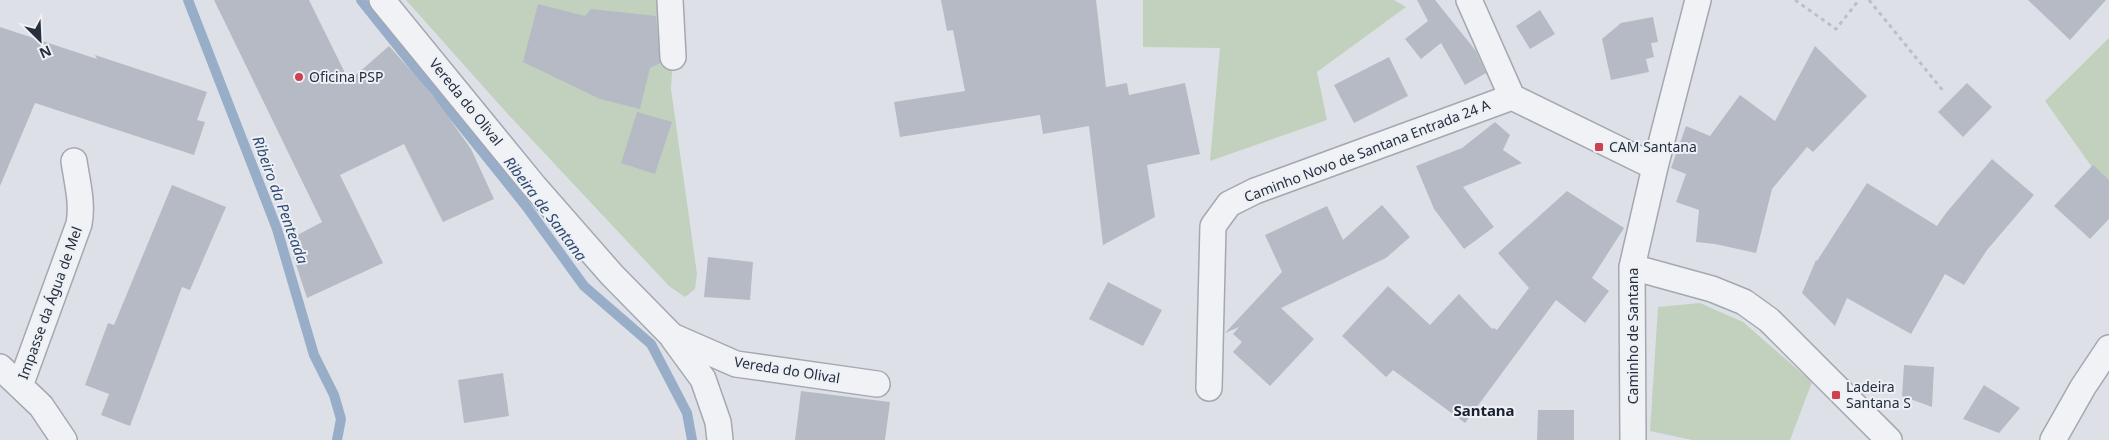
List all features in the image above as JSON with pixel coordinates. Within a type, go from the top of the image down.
[{"type":"street","name":"Vereda do Olival","points":[[382,0],[534,186],[612,275],[672,336],[703,379],[718,422],[720,440]]},
{"type":"street","points":[[670,0],[673,57]]},
{"type":"street","points":[[1469,0],[1512,97],[1655,167]]},
{"type":"street","name":"Caminho de Santana","points":[[1632,440],[1632,267],[1655,167],[1698,0]]},
{"type":"street","name":"Caminho Novo de Santana Entrada 24 A","points":[[1208,388],[1214,226],[1229,204],[1255,191],[1512,97]]},
{"type":"street","name":"Impasse da Água de Mel","points":[[20,386],[79,224],[81,211],[74,161]]},
{"type":"street","points":[[1632,267],[1712,289],[1744,302],[1769,320],[1889,440]]},
{"type":"street","name":"Vereda do Olival","points":[[672,336],[736,364],[877,384]]},
{"type":"street","points":[[2053,440],[2084,386],[2109,348]]},
{"type":"street","points":[[0,367],[42,406],[64,440]]},
{"type":"path","points":[[1795,0],[1836,29],[1859,0]]},
{"type":"path","points":[[1869,0],[1944,92]]},
{"type":"green space","points":[[406,0],[670,0],[673,57],[671,89],[697,274],[695,289],[685,297],[669,286],[505,111]]},
{"type":"green space","points":[[1143,0],[1394,0],[1406,7],[1317,72],[1327,120],[1210,161],[1220,48],[1143,47]]},
{"type":"green space","points":[[2109,38],[2109,191],[2045,101]]},
{"type":"green space","points":[[1700,303],[1743,322],[1812,382],[1790,440],[1692,440],[1650,431],[1658,307]]},
{"type":"building","points":[[214,0],[309,0],[349,81],[389,46],[432,94],[471,149],[494,199],[443,222],[404,144],[340,175],[383,263],[307,298],[288,240],[322,222]]},
{"type":"building","points":[[941,0],[1096,0],[1106,87],[1127,83],[1129,95],[1185,83],[1200,154],[1147,165],[1155,217],[1103,245],[1089,126],[1043,134],[1040,115],[900,137],[894,102],[965,91],[953,30],[947,31]]},
{"type":"building","points":[[1417,0],[1435,0],[1476,51],[1486,73],[1465,85],[1441,43],[1421,59],[1405,39],[1428,21]]},
{"type":"building","points":[[2028,0],[2106,0],[2070,40]]},
{"type":"building","points":[[538,4],[585,16],[591,9],[656,16],[660,63],[650,68],[640,109],[600,99],[523,62]]},
{"type":"building","points":[[1540,10],[1555,34],[1530,49],[1516,26]]},
{"type":"building","points":[[1653,17],[1658,42],[1651,43],[1654,57],[1646,59],[1649,72],[1611,80],[1602,39],[1621,23]]},
{"type":"building","points":[[0,27],[97,59],[95,55],[207,92],[197,120],[205,122],[194,155],[35,103],[0,186]]},
{"type":"building","points":[[1815,46],[1867,96],[1813,152],[1807,147],[1772,189],[1756,253],[1696,242],[1699,210],[1676,202],[1686,174],[1671,168],[1686,126],[1710,136],[1740,95],[1775,121]]},
{"type":"building","points":[[1389,57],[1408,96],[1354,123],[1334,85]]},
{"type":"building","points":[[1967,83],[1992,107],[1963,137],[1938,112]]},
{"type":"building","points":[[637,112],[672,122],[655,174],[621,163]]},
{"type":"building","points":[[1495,122],[1510,135],[1503,150],[1522,163],[1463,187],[1494,227],[1464,249],[1434,209],[1416,166],[1462,148]]},
{"type":"building","points":[[1992,159],[2034,195],[1987,250],[1964,285],[1945,274],[1911,334],[1847,298],[1835,326],[1802,293],[1816,260],[1867,183],[1937,226]]},
{"type":"building","points":[[2093,165],[2109,180],[2109,219],[2090,239],[2054,206]]},
{"type":"building","points":[[172,185],[226,207],[190,290],[182,287],[130,426],[101,415],[109,394],[85,385],[108,323],[114,325]]},
{"type":"building","points":[[1567,191],[1624,228],[1592,278],[1609,291],[1585,323],[1556,300],[1465,423],[1393,370],[1386,377],[1342,336],[1388,286],[1430,325],[1459,294],[1492,329],[1497,330],[1529,288],[1498,253]]},
{"type":"building","points":[[1382,205],[1410,237],[1386,258],[1281,308],[1314,339],[1270,386],[1233,352],[1242,342],[1233,334],[1239,327],[1225,333],[1282,272],[1265,235],[1327,206],[1343,240]]},
{"type":"building","points":[[708,257],[753,262],[750,300],[704,297]]},
{"type":"building","points":[[1108,282],[1162,310],[1143,346],[1089,319]]},
{"type":"building","points":[[1904,365],[1934,367],[1932,407],[1902,396]]},
{"type":"building","points":[[503,373],[509,416],[464,423],[458,380]]},
{"type":"building","points":[[1984,385],[2020,408],[1999,433],[1963,419]]},
{"type":"building","points":[[801,391],[890,402],[885,440],[795,440]]},
{"type":"building","points":[[1538,410],[1574,410],[1574,440],[1537,440]]},
{"type":"waterway","name":"Ribeiro da Penteada","points":[[188,0],[277,229],[314,355],[334,395],[341,419],[337,440]]},
{"type":"waterway","name":"Ribeira de Santana","points":[[361,0],[526,206],[584,286],[651,344],[687,413],[692,440]]},
{"type":"place","name":"Oficina PSP","points":[[299,77]]},
{"type":"place","name":"CAM Santana","points":[[1599,147]]},
{"type":"place","name":"Ladeira Santana S","points":[[1836,395]]},
{"type":"district","name":"Santana","points":[[1484,411]]}]
